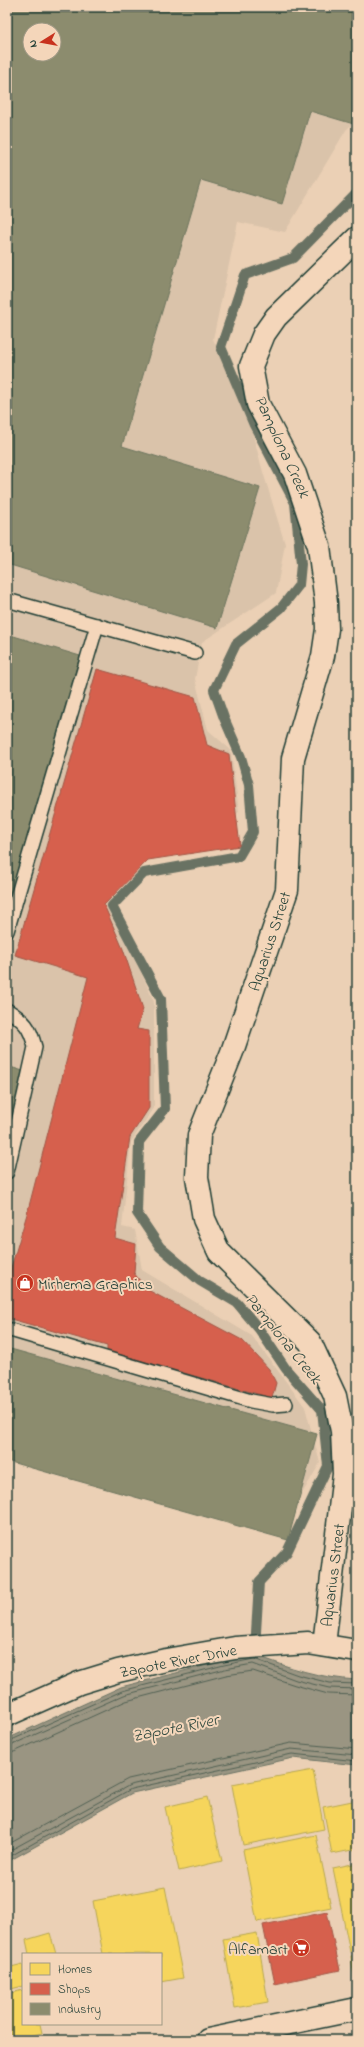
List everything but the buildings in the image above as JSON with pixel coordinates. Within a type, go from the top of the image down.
[{"type":"street","name":"Aquarius Street","points":[[316,1644],[344,1474],[342,1431],[335,1396],[310,1342],[219,1252],[204,1220],[197,1178],[199,1135],[232,1052],[287,890],[293,758],[323,656],[327,629],[326,603],[319,546],[295,474],[258,404],[251,366],[264,334],[276,317],[357,238]]},
{"type":"street","name":"Zapote River Drive","points":[[7,1715],[79,1683],[118,1671],[235,1648],[316,1644],[357,1652]]},
{"type":"street","points":[[208,2040],[357,2009]]},
{"type":"lane","points":[[7,600],[195,653]]},
{"type":"lane","points":[[7,931],[97,626]]},
{"type":"lane","points":[[7,1010],[22,1019],[31,1032],[35,1047],[7,1172]]},
{"type":"lane","points":[[7,1329],[251,1401],[273,1405],[286,1404]]},
{"type":"shaded area","points":[[7,7],[54,22],[22,22],[22,62],[62,62],[62,25],[357,119],[346,130],[285,232],[238,222],[213,339],[248,416],[285,544],[276,593],[202,642],[195,679],[208,730],[231,750],[239,812],[208,837],[143,849],[105,889],[154,1002],[154,1108],[131,1142],[122,1227],[135,1230],[142,1270],[252,1336],[305,1407],[320,1463],[288,1518],[7,1439]]},
{"type":"water","name":"Zapote River","points":[[255,1655],[317,1675],[357,1680],[357,1765],[293,1758],[132,1793],[7,1862],[7,1739],[121,1687],[223,1661]]},
{"type":"waterway","name":"Pamplona Creek","points":[[255,1649],[259,1582],[287,1552],[328,1466],[322,1410],[286,1369],[259,1329],[237,1303],[200,1281],[160,1247],[137,1213],[139,1142],[165,1109],[161,999],[112,906],[144,873],[239,856],[253,832],[249,785],[241,757],[214,690],[236,644],[281,608],[299,585],[301,564],[295,503],[254,425],[221,347],[245,275],[293,258],[357,193]]},
{"type":"place","name":"Mirhema Graphics","points":[[25,1283]]},
{"type":"place","name":"Alfamart","points":[[301,1948]]}]
